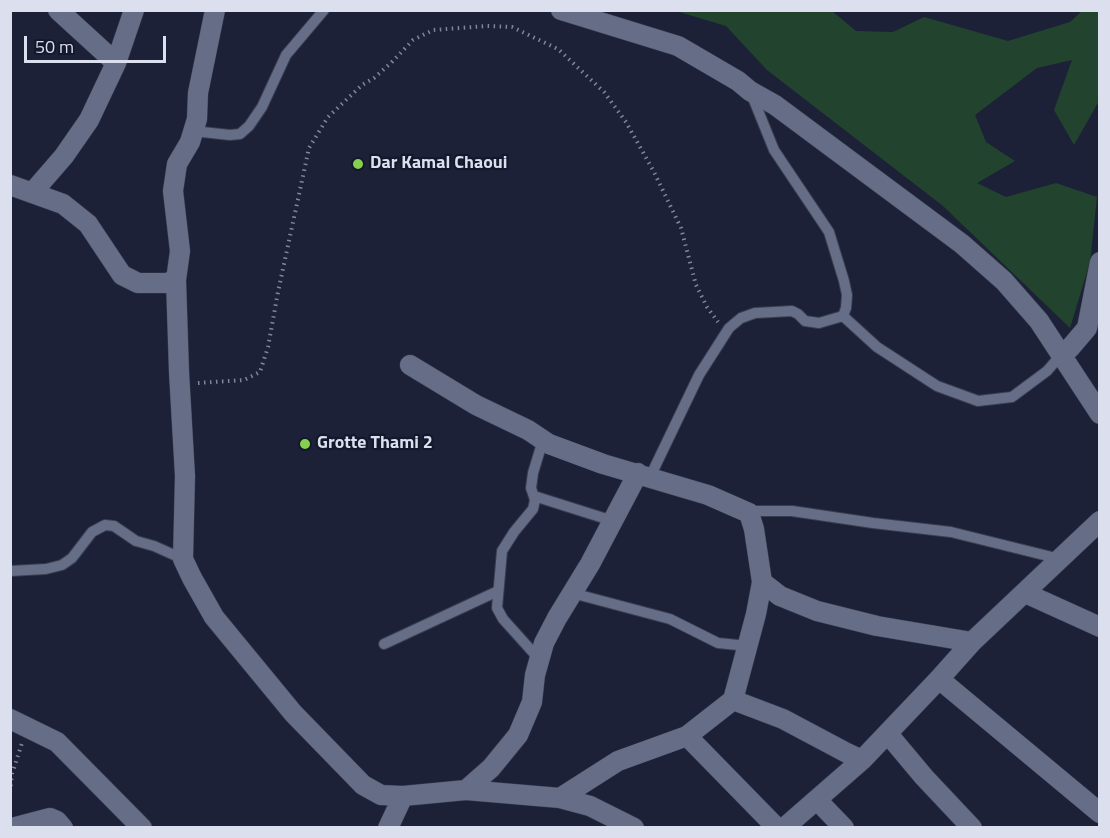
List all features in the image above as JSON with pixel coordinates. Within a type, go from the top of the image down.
[{"type":"street","points":[[58,10],[116,63]]},
{"type":"street","points":[[32,193],[64,156],[89,120],[116,63],[134,10]]},
{"type":"street","points":[[215,10],[198,93],[197,119],[190,142],[177,164],[173,191],[180,251],[176,280],[185,476],[183,559],[214,617],[251,664],[300,721],[363,785],[381,795],[403,796],[466,790],[560,798],[590,806],[634,828]]},
{"type":"street","points":[[561,10],[678,46],[738,81],[750,91],[775,105],[962,244],[1004,281],[1039,321],[1100,414]]},
{"type":"street","points":[[10,185],[63,204],[88,224],[122,275],[138,283],[176,280]]},
{"type":"street","points":[[1061,355],[1087,328],[1100,262]]},
{"type":"street","points":[[410,365],[476,405],[528,430],[543,440],[603,464],[708,495],[749,513],[754,529],[762,582],[733,700],[687,736],[618,760],[560,798]]},
{"type":"street","points":[[466,790],[491,768],[518,735],[532,702],[535,675],[544,643],[612,521],[644,475]]},
{"type":"street","points":[[784,828],[862,760],[972,642],[1100,521]]},
{"type":"street","points":[[762,582],[780,596],[817,611],[877,626],[972,642]]},
{"type":"street","points":[[1025,593],[1100,627]]},
{"type":"street","points":[[939,680],[1099,810]]},
{"type":"street","points":[[733,700],[783,719],[862,760]]},
{"type":"street","points":[[19,724],[57,742],[142,828]]},
{"type":"street","points":[[888,734],[924,777],[972,828]]},
{"type":"street","points":[[687,736],[777,828]]},
{"type":"street","points":[[388,828],[403,796]]},
{"type":"street","points":[[817,800],[844,828]]},
{"type":"street","points":[[12,828],[50,818],[57,821],[63,828]]},
{"type":"lane","points":[[193,131],[230,135],[240,134],[249,126],[262,106],[286,55],[324,10]]},
{"type":"lane","points":[[750,91],[774,150],[829,232],[847,295],[843,316]]},
{"type":"lane","points":[[644,475],[699,375],[725,333],[741,318],[755,313],[792,311],[811,323],[843,316]]},
{"type":"lane","points":[[843,316],[877,347],[937,387],[978,401],[1012,398],[1047,370],[1061,355]]},
{"type":"lane","points":[[539,659],[503,619],[497,608],[502,551],[533,509],[535,500],[531,488],[533,473],[543,440]]},
{"type":"lane","points":[[534,496],[612,521]]},
{"type":"lane","points":[[749,513],[792,511],[951,532],[1060,560]]},
{"type":"lane","points":[[10,571],[46,569],[62,565],[72,558],[92,532],[105,525],[124,532],[136,541],[183,559]]},
{"type":"lane","points":[[384,644],[498,591]]},
{"type":"lane","points":[[572,593],[670,619],[718,643],[748,646]]},
{"type":"path","points":[[180,385],[244,380],[260,372],[268,347],[309,148],[328,117],[362,85],[391,63],[412,40],[433,30],[462,26],[512,27],[558,49],[604,92],[626,122],[654,172],[681,228],[696,285],[707,307],[725,333]]},
{"type":"path","points":[[10,792],[19,724]]},
{"type":"green space","points":[[676,11],[832,11],[856,31],[893,32],[924,17],[1008,41],[1070,22],[1082,11],[1099,11],[1099,101],[1074,145],[1054,110],[1072,60],[1037,68],[975,115],[986,142],[1015,161],[977,183],[1006,197],[1056,183],[1097,197],[1090,262],[1070,328],[943,206],[767,70],[726,26]]},
{"type":"place","name":"Dar Kamal Chaoui","points":[[358,164]]},
{"type":"place","name":"Grotte Thami 2","points":[[305,444]]}]
